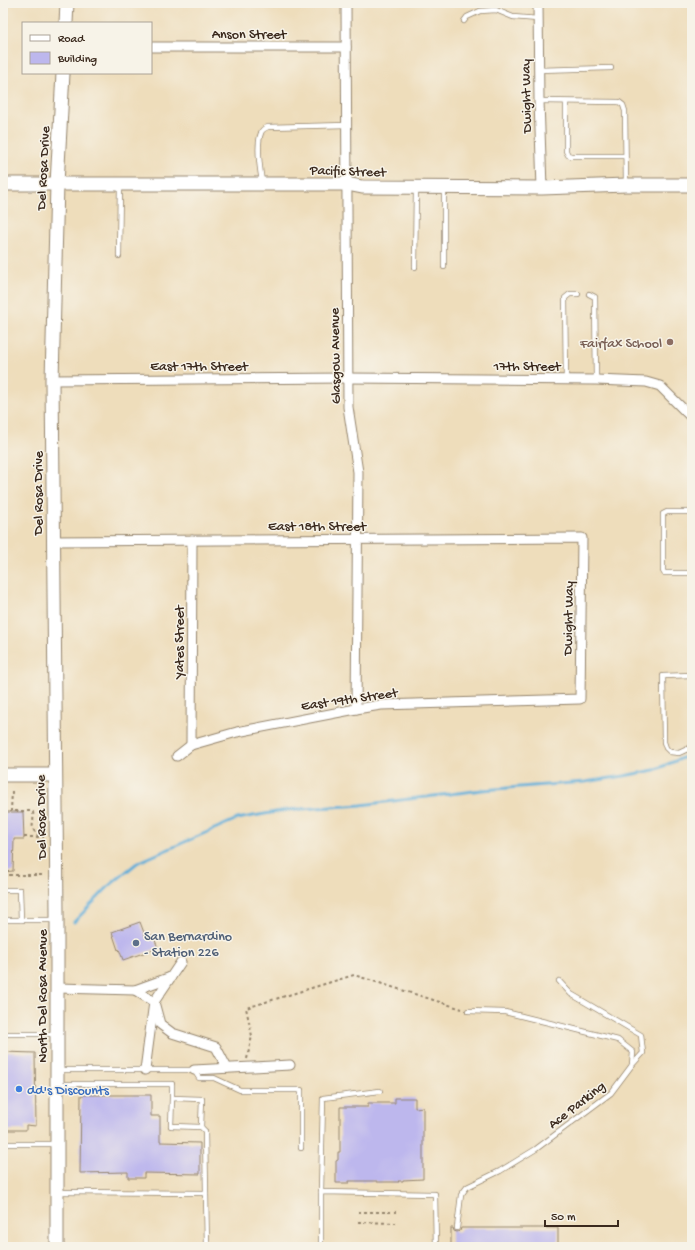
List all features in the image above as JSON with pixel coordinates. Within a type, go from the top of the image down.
[{"type":"main road","points":[[66,22],[67,3]]},
{"type":"main road","name":"Del Rosa Drive","points":[[56,917],[52,380],[57,184],[63,74]]},
{"type":"main road","name":"Pacific Street","points":[[3,184],[347,184],[362,187],[542,188],[626,185],[692,185]]},
{"type":"main road","points":[[3,775],[55,775]]},
{"type":"main road","name":"North Del Rosa Avenue","points":[[56,917],[57,1247]]},
{"type":"street","name":"Glasgow Avenue","points":[[346,3],[348,407],[358,472],[356,708]]},
{"type":"street","name":"Dwight Way","points":[[538,3],[538,70],[542,188]]},
{"type":"street","name":"Anson Street","points":[[152,47],[346,47]]},
{"type":"street","name":"East 17th Street","points":[[52,380],[348,378]]},
{"type":"street","name":"17th Street","points":[[348,378],[596,380],[646,382],[660,386],[692,418]]},
{"type":"street","name":"Dwight Way","points":[[580,699],[582,538]]},
{"type":"street","name":"East 18th Street","points":[[53,541],[582,538]]},
{"type":"street","name":"Yates Street","points":[[191,745],[192,540]]},
{"type":"street","name":"East 19th Street","points":[[177,756],[191,745],[237,732],[356,708],[381,705],[580,699]]},
{"type":"street","points":[[145,1070],[154,1002],[182,962]]},
{"type":"street","points":[[57,988],[135,990],[171,977]]},
{"type":"street","points":[[135,990],[154,1002],[160,1024],[172,1033],[216,1047],[227,1068]]},
{"type":"street","points":[[194,1070],[290,1066]]},
{"type":"lane","points":[[464,21],[467,17],[480,11],[496,10],[513,17],[538,19]]},
{"type":"lane","points":[[538,70],[611,68]]},
{"type":"lane","points":[[539,102],[619,102],[623,105],[625,111],[626,185]]},
{"type":"lane","points":[[566,102],[566,151],[568,155],[625,156]]},
{"type":"lane","points":[[262,184],[259,149],[260,134],[263,129],[268,127],[347,125]]},
{"type":"lane","points":[[119,256],[120,184]]},
{"type":"lane","points":[[415,267],[416,187]]},
{"type":"lane","points":[[444,187],[444,267]]},
{"type":"lane","points":[[566,380],[565,298],[570,294],[578,294]]},
{"type":"lane","points":[[589,294],[595,297],[596,380]]},
{"type":"lane","points":[[692,512],[666,512],[663,514],[663,571],[664,573],[692,573]]},
{"type":"lane","points":[[692,675],[663,676],[664,742],[666,748],[670,752],[679,753],[692,747]]},
{"type":"lane","points":[[3,890],[20,890],[21,920]]},
{"type":"lane","points":[[3,920],[56,917]]},
{"type":"lane","name":"Ace Parking","points":[[457,1228],[460,1195],[467,1187],[536,1150],[611,1093],[644,1052],[641,1035],[571,994],[559,981]]},
{"type":"lane","points":[[468,1011],[505,1012],[618,1040],[633,1052],[632,1065]]},
{"type":"lane","points":[[3,1034],[57,1034]]},
{"type":"lane","points":[[57,1070],[194,1070],[199,1078],[214,1078],[240,1090],[301,1090],[301,1148]]},
{"type":"lane","points":[[57,1084],[172,1084],[171,1126],[201,1127]]},
{"type":"lane","points":[[321,1247],[323,1098],[380,1091]]},
{"type":"lane","points":[[172,1098],[202,1099],[201,1127],[205,1131],[207,1247]]},
{"type":"lane","points":[[3,1144],[57,1144]]},
{"type":"lane","points":[[57,1192],[206,1193]]},
{"type":"lane","points":[[321,1192],[435,1194],[436,1247]]},
{"type":"path","points":[[12,791],[11,811],[30,810],[33,812],[33,830],[39,837]]},
{"type":"path","points":[[24,837],[44,837]]},
{"type":"path","points":[[3,875],[44,875]]},
{"type":"path","points":[[245,1068],[252,1036],[246,1008],[354,976],[468,1011]]},
{"type":"path","points":[[358,1212],[396,1212]]},
{"type":"path","points":[[358,1222],[396,1223]]},
{"type":"building","points":[[3,812],[23,812],[24,839],[14,839],[13,871],[3,872]]},
{"type":"building","name":"San Bernardino - Station 226","points":[[140,922],[146,938],[153,935],[158,948],[123,960],[112,932]]},
{"type":"building","name":"dd's Discounts","points":[[3,1052],[35,1053],[36,1126],[26,1125],[26,1130],[3,1130]]},
{"type":"building","points":[[81,1095],[151,1095],[151,1116],[160,1116],[160,1142],[200,1143],[200,1174],[144,1173],[144,1178],[128,1178],[128,1172],[80,1173]]},
{"type":"building","points":[[395,1098],[415,1098],[415,1108],[423,1107],[423,1179],[403,1180],[398,1181],[399,1182],[349,1181],[349,1183],[336,1183],[336,1161],[338,1160],[338,1152],[340,1152],[340,1107],[368,1107],[368,1103],[395,1103]]},
{"type":"building","points":[[451,1228],[457,1232],[460,1231],[461,1228],[558,1228],[558,1247],[451,1247]]},
{"type":"waterway","points":[[74,922],[110,885],[137,863],[237,819],[287,810],[361,805],[482,790],[585,782],[654,770],[692,754]]},
{"type":"place","name":"Fairfax School","points":[[670,342]]},
{"type":"place","name":"San Bernardino - Station 226","points":[[136,943]]},
{"type":"place","name":"dd's Discounts","points":[[19,1089]]}]
